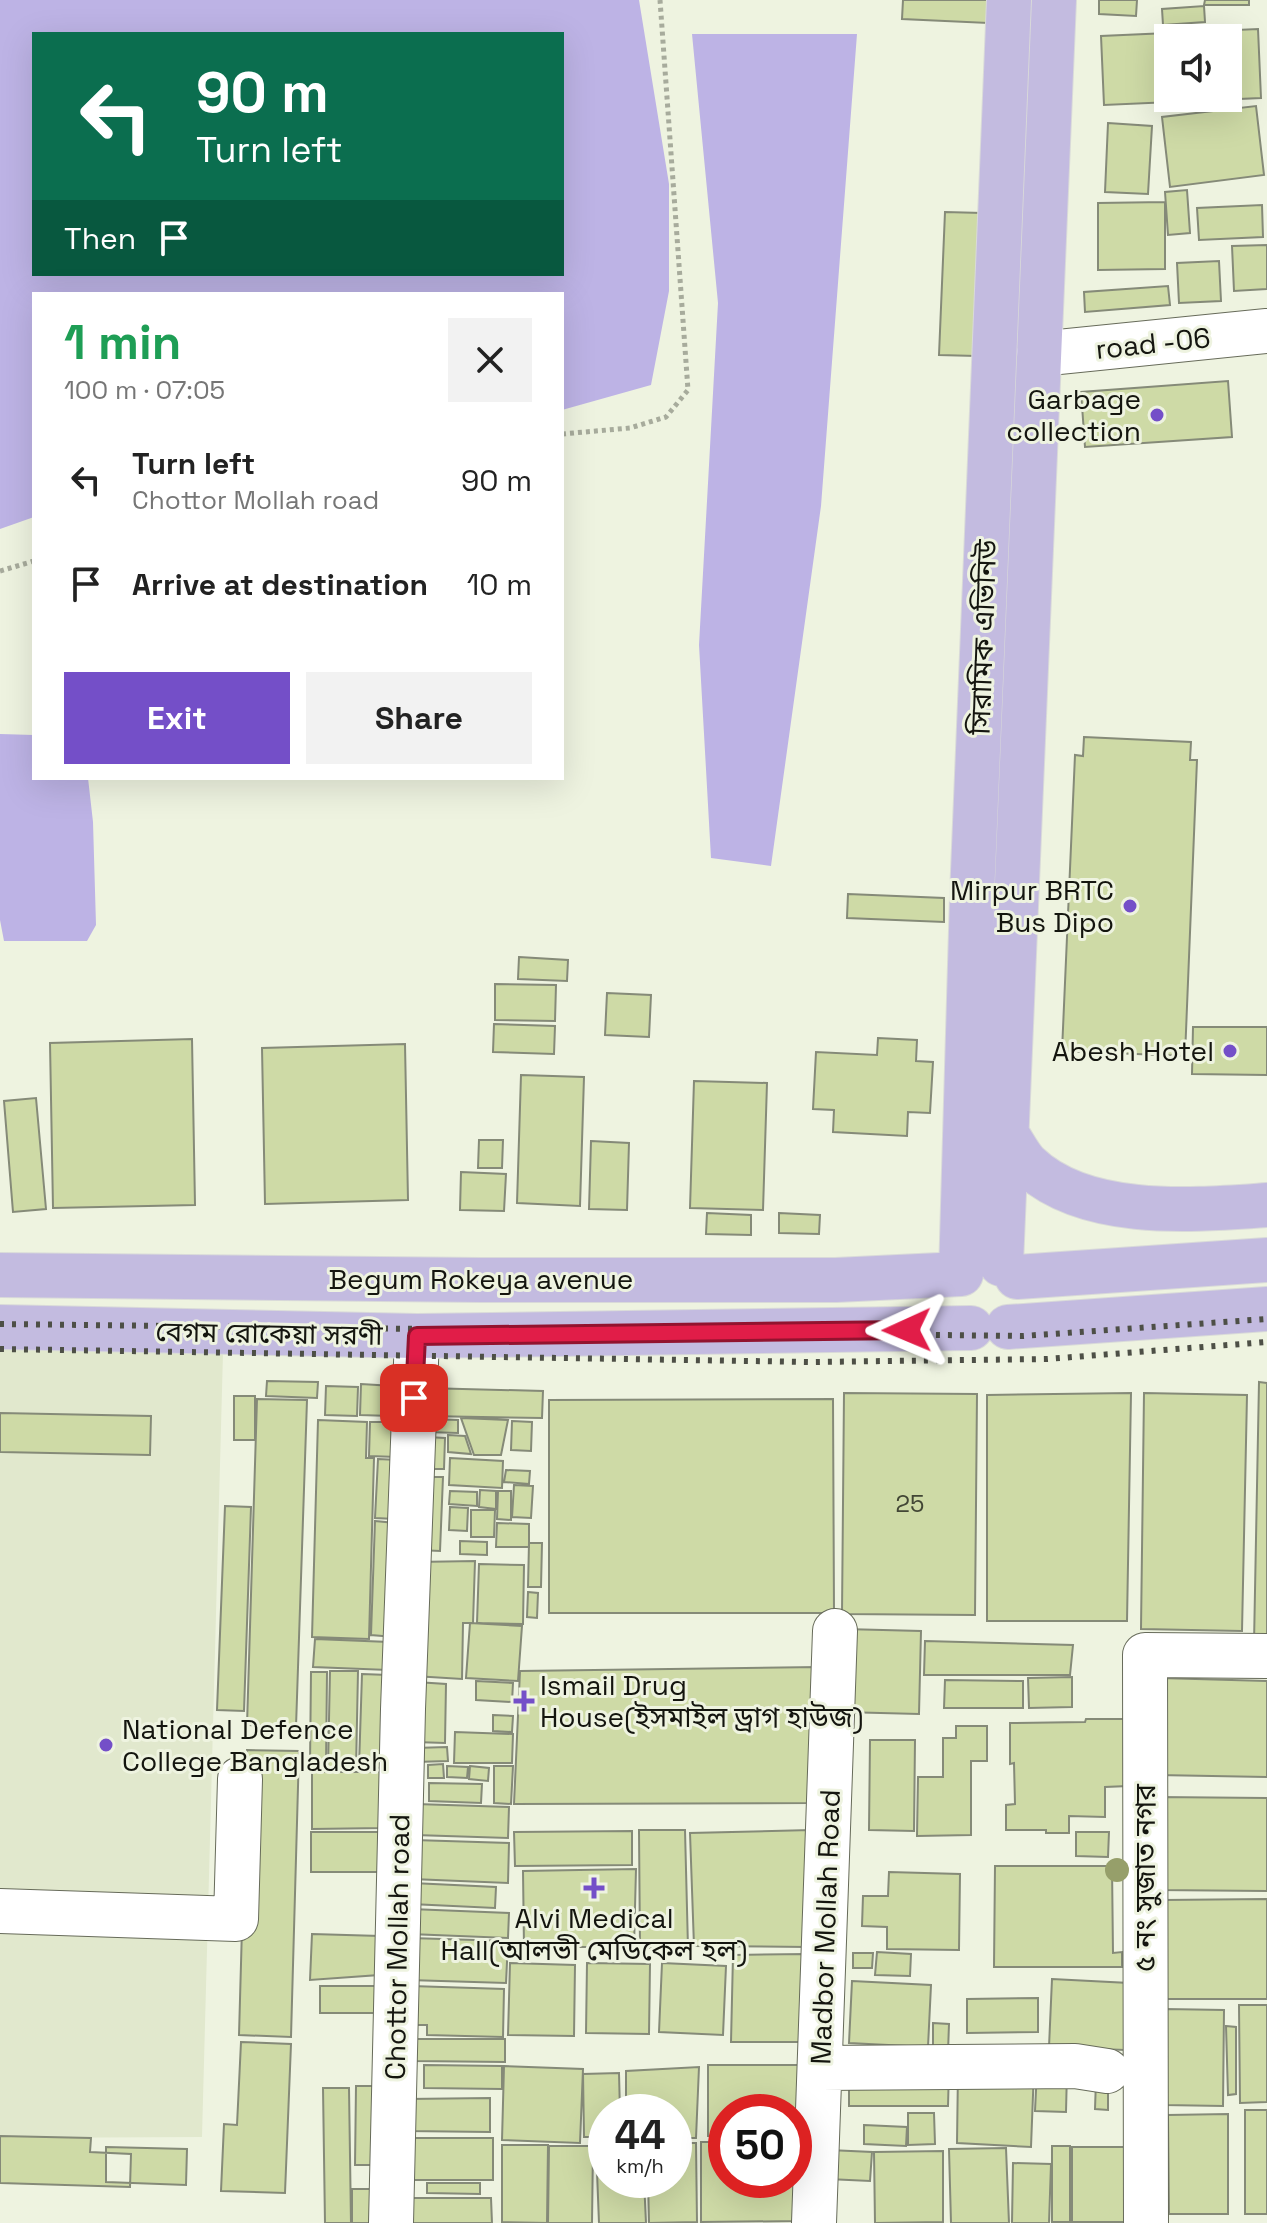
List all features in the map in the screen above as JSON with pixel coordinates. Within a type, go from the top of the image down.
[{"type":"main road","name":"সিরামিক এভিনিউ","points":[[993,1272],[971,957],[1009,0]]},
{"type":"main road","name":"সিরামিক এভিনিউ","points":[[993,1272],[1006,1133],[1054,0]]},
{"type":"main road","points":[[971,957],[1014,958]]},
{"type":"main road","points":[[1006,1133],[1027,1164],[1052,1182],[1086,1198],[1131,1206],[1191,1210],[1267,1205]]},
{"type":"main road","points":[[993,1272],[1024,1298],[1016,1319],[989,1328],[962,1322],[953,1304],[953,1293],[993,1272],[1267,1260]]},
{"type":"main road","name":"Begum Rokeya avenue","points":[[0,1275],[836,1280],[993,1272]]},
{"type":"main road","name":"বেগম রোকেয়া সরণী","points":[[0,1327],[417,1336],[683,1334],[989,1328],[1267,1309]]},
{"type":"street","name":"road -06","points":[[1039,354],[1267,331]]},
{"type":"street","name":"Chottor Mollah road","points":[[391,2223],[403,1709],[417,1336]]},
{"type":"street","name":"Madbor Mollah Road","points":[[814,2223],[835,1631]]},
{"type":"street","name":"৫ নং সুজাত নগর","points":[[1146,2223],[1145,1655],[1267,1656]]},
{"type":"street","points":[[0,1911],[236,1919],[240,1779]]},
{"type":"street","points":[[821,2068],[1075,2066],[1107,2071]]},
{"type":"path","points":[[564,434],[630,428],[666,417],[688,390],[660,0]]},
{"type":"path","points":[[0,571],[32,562]]},
{"type":"shaded area","points":[[0,0],[639,0],[669,184],[669,291],[651,385],[564,409],[564,292],[32,292],[32,518],[0,529]]},
{"type":"shaded area","points":[[692,34],[857,34],[821,506],[771,866],[711,858],[699,645],[718,303]]},
{"type":"shaded area","points":[[0,734],[32,735],[32,780],[88,780],[93,822],[96,925],[87,941],[4,941],[0,920]]},
{"type":"shaded area","name":"National Defence College Bangladesh","points":[[0,1348],[223,1353],[202,2137],[0,2138]]},
{"type":"building","points":[[903,0],[989,0],[988,23],[902,19]]},
{"type":"building","points":[[1099,0],[1137,0],[1136,16],[1099,14]]},
{"type":"building","points":[[1205,0],[1249,0],[1249,5],[1204,5]]},
{"type":"building","points":[[1204,6],[1205,22],[1163,24],[1162,9]]},
{"type":"building","points":[[1258,29],[1261,98],[1242,99],[1242,30]]},
{"type":"building","points":[[1154,34],[1154,103],[1104,105],[1101,36]]},
{"type":"building","points":[[1256,106],[1264,175],[1170,187],[1162,117],[1242,112],[1242,108]]},
{"type":"building","points":[[1108,123],[1152,126],[1148,194],[1105,192]]},
{"type":"building","points":[[1187,190],[1190,233],[1168,235],[1165,192]]},
{"type":"building","points":[[1165,202],[1165,269],[1098,270],[1098,203]]},
{"type":"building","points":[[1262,205],[1263,237],[1199,240],[1197,208]]},
{"type":"building","points":[[945,212],[982,213],[976,356],[939,355]]},
{"type":"building","points":[[1267,245],[1267,289],[1234,291],[1232,246]]},
{"type":"building","points":[[1219,261],[1221,301],[1179,303],[1177,263]]},
{"type":"building","points":[[1168,286],[1170,305],[1085,312],[1084,292]]},
{"type":"building","name":"Garbage collection","points":[[1228,381],[1232,437],[1085,447],[1081,392]]},
{"type":"building","name":"Mirpur BRTC Bus Dipo","points":[[1084,737],[1191,742],[1190,760],[1197,760],[1185,1056],[1062,1051],[1075,755],[1083,756]]},
{"type":"building","points":[[848,894],[944,898],[944,922],[847,918]]},
{"type":"building","points":[[519,957],[568,960],[567,981],[518,979]]},
{"type":"building","points":[[495,984],[556,985],[555,1021],[495,1020]]},
{"type":"building","points":[[607,993],[651,995],[649,1037],[605,1035]]},
{"type":"building","points":[[494,1024],[555,1026],[554,1054],[493,1052]]},
{"type":"building","name":"Abesh Hotel","points":[[1193,1027],[1267,1027],[1267,1075],[1192,1074]]},
{"type":"building","points":[[878,1038],[917,1040],[916,1061],[933,1062],[930,1113],[908,1112],[907,1136],[833,1132],[834,1110],[813,1109],[816,1052],[877,1055]]},
{"type":"building","points":[[192,1039],[195,1205],[53,1208],[50,1043]]},
{"type":"building","points":[[405,1044],[408,1200],[265,1204],[262,1048]]},
{"type":"building","points":[[521,1075],[584,1077],[580,1206],[517,1203]]},
{"type":"building","points":[[694,1081],[767,1083],[763,1210],[690,1208]]},
{"type":"building","points":[[36,1098],[46,1209],[13,1212],[4,1101]]},
{"type":"building","points":[[479,1140],[503,1140],[502,1168],[478,1168]]},
{"type":"building","points":[[591,1141],[629,1143],[627,1210],[589,1209]]},
{"type":"building","points":[[461,1172],[506,1174],[504,1211],[460,1210]]},
{"type":"building","points":[[707,1213],[751,1215],[751,1235],[706,1234]]},
{"type":"building","points":[[779,1213],[820,1215],[819,1234],[779,1233]]},
{"type":"building","points":[[267,1381],[318,1382],[317,1398],[266,1396]]},
{"type":"building","points":[[1259,1382],[1267,1383],[1267,1643],[1254,1643]]},
{"type":"building","points":[[361,1384],[393,1386],[391,1416],[360,1415]]},
{"type":"building","points":[[326,1386],[358,1387],[357,1416],[325,1415]]},
{"type":"building","points":[[425,1388],[543,1391],[542,1418],[425,1416]]},
{"type":"building","points":[[844,1393],[977,1394],[975,1615],[842,1614]]},
{"type":"building","points":[[1131,1393],[1127,1621],[987,1621],[987,1395]]},
{"type":"building","points":[[1144,1393],[1247,1395],[1242,1631],[1141,1629]]},
{"type":"building","points":[[234,1396],[255,1396],[255,1440],[234,1440]]},
{"type":"building","points":[[257,1399],[307,1400],[296,1727],[247,1725]]},
{"type":"building","points":[[833,1399],[834,1613],[549,1613],[549,1400]]},
{"type":"building","points":[[0,1413],[151,1416],[150,1455],[0,1452]]},
{"type":"building","points":[[461,1418],[508,1420],[501,1455],[474,1455]]},
{"type":"building","points":[[428,1419],[458,1420],[458,1433],[427,1432]]},
{"type":"building","points":[[318,1420],[367,1422],[366,1458],[374,1458],[369,1639],[312,1637]]},
{"type":"building","points":[[512,1421],[532,1422],[531,1451],[511,1450]]},
{"type":"building","points":[[370,1422],[398,1422],[397,1457],[369,1456]]},
{"type":"building","points":[[448,1435],[465,1436],[471,1454],[448,1452]]},
{"type":"building","points":[[427,1437],[445,1438],[444,1469],[426,1469]]},
{"type":"building","points":[[450,1458],[503,1461],[502,1488],[449,1485]]},
{"type":"building","points":[[378,1459],[398,1460],[395,1519],[375,1518]]},
{"type":"building","points":[[506,1470],[530,1471],[529,1484],[504,1482]]},
{"type":"building","points":[[423,1477],[443,1477],[440,1551],[419,1550]]},
{"type":"building","points":[[514,1485],[533,1486],[531,1518],[512,1517]]},
{"type":"building","points":[[480,1490],[496,1491],[496,1509],[479,1507]]},
{"type":"building","points":[[450,1491],[477,1492],[477,1506],[449,1504]]},
{"type":"building","points":[[498,1491],[511,1491],[511,1520],[497,1519]]},
{"type":"building","points":[[225,1506],[251,1507],[244,1711],[217,1710]]},
{"type":"building","points":[[450,1507],[468,1508],[467,1531],[449,1530]]},
{"type":"building","points":[[471,1510],[495,1510],[494,1537],[471,1537]]},
{"type":"building","points":[[375,1521],[395,1523],[394,1637],[371,1635]]},
{"type":"building","points":[[497,1523],[529,1524],[529,1547],[496,1547]]},
{"type":"building","points":[[460,1541],[487,1542],[487,1555],[460,1554]]},
{"type":"building","points":[[529,1543],[542,1543],[541,1587],[528,1587]]},
{"type":"building","points":[[475,1561],[473,1623],[463,1623],[462,1679],[414,1676],[416,1562]]},
{"type":"building","points":[[479,1564],[524,1565],[523,1624],[477,1623]]},
{"type":"building","points":[[528,1592],[538,1593],[537,1618],[527,1617]]},
{"type":"building","points":[[470,1623],[522,1626],[518,1681],[466,1678]]},
{"type":"building","points":[[844,1629],[921,1631],[919,1714],[842,1712]]},
{"type":"building","points":[[315,1639],[389,1642],[388,1670],[313,1667]]},
{"type":"building","points":[[925,1641],[1073,1645],[1070,1675],[924,1675]]},
{"type":"building","points":[[818,1667],[809,1803],[514,1804],[520,1671]]},
{"type":"building","points":[[330,1671],[358,1671],[356,1769],[328,1768]]},
{"type":"building","points":[[311,1672],[327,1672],[326,1765],[310,1765]]},
{"type":"building","points":[[362,1674],[388,1675],[386,1768],[359,1767]]},
{"type":"building","points":[[1072,1677],[1072,1707],[1029,1708],[1028,1678]]},
{"type":"building","points":[[1160,1678],[1267,1681],[1267,1777],[1157,1775]]},
{"type":"building","points":[[945,1680],[1023,1681],[1023,1708],[944,1708]]},
{"type":"building","points":[[476,1681],[513,1683],[512,1702],[476,1700]]},
{"type":"building","points":[[416,1682],[446,1684],[445,1743],[415,1742]]},
{"type":"building","points":[[493,1715],[513,1716],[512,1732],[493,1731]]},
{"type":"building","points":[[1086,1719],[1128,1719],[1128,1786],[1105,1787],[1105,1817],[1069,1816],[1069,1833],[1006,1830],[1006,1805],[1015,1804],[1014,1763],[1010,1764],[1010,1723],[1085,1722]]},
{"type":"building","points":[[956,1726],[987,1726],[987,1761],[971,1761],[971,1835],[917,1836],[918,1777],[943,1777],[943,1738],[956,1738]]},
{"type":"building","points":[[455,1732],[513,1734],[512,1763],[454,1763]]},
{"type":"building","points":[[870,1740],[915,1740],[914,1831],[869,1830]]},
{"type":"building","points":[[447,1747],[448,1761],[415,1762],[415,1748]]},
{"type":"building","points":[[247,1750],[299,1751],[291,2037],[239,2035]]},
{"type":"building","points":[[443,1764],[444,1778],[428,1778],[428,1765]]},
{"type":"building","points":[[447,1766],[468,1767],[467,1778],[447,1777]]},
{"type":"building","points":[[470,1766],[489,1768],[488,1781],[469,1779]]},
{"type":"building","points":[[494,1766],[513,1766],[511,1804],[494,1803]]},
{"type":"building","points":[[312,1772],[383,1772],[383,1828],[312,1829]]},
{"type":"building","points":[[429,1783],[482,1784],[481,1803],[429,1801]]},
{"type":"building","points":[[1157,1797],[1267,1798],[1267,1891],[1157,1890]]},
{"type":"building","points":[[416,1804],[509,1807],[508,1838],[415,1835]]},
{"type":"building","points":[[639,1830],[685,1830],[688,1948],[640,1948]]},
{"type":"building","points":[[811,1830],[807,1947],[694,1946],[690,1833]]},
{"type":"building","points":[[632,1831],[632,1865],[515,1866],[514,1832]]},
{"type":"building","points":[[311,1832],[382,1832],[382,1872],[311,1872]]},
{"type":"building","points":[[1076,1832],[1109,1832],[1108,1857],[1076,1856]]},
{"type":"building","points":[[414,1840],[509,1843],[508,1883],[412,1879]]},
{"type":"building","points":[[995,1866],[1112,1866],[1113,1953],[1122,1952],[1122,1967],[994,1967]]},
{"type":"building","points":[[636,1869],[634,1947],[524,1947],[523,1871]]},
{"type":"building","points":[[889,1872],[960,1874],[959,1950],[887,1949],[887,1927],[862,1926],[863,1896],[888,1896]]},
{"type":"building","points":[[412,1883],[496,1887],[495,1908],[411,1904]]},
{"type":"building","points":[[1267,1899],[1267,1999],[1164,1999],[1164,1900]]},
{"type":"building","points":[[411,1909],[509,1913],[508,1938],[410,1934]]},
{"type":"building","points":[[312,1934],[380,1936],[379,1975],[310,1980]]},
{"type":"building","points":[[410,1938],[508,1941],[506,1983],[409,1980]]},
{"type":"building","points":[[877,1952],[911,1954],[910,1976],[875,1975]]},
{"type":"building","points":[[853,1953],[873,1953],[872,1968],[853,1968]]},
{"type":"building","points":[[806,1954],[804,2042],[731,2042],[733,1955]]},
{"type":"building","points":[[510,1963],[575,1965],[574,2036],[508,2035]]},
{"type":"building","points":[[587,1963],[650,1964],[649,2034],[586,2033]]},
{"type":"building","points":[[662,1963],[726,1966],[723,2035],[659,2032]]},
{"type":"building","points":[[1052,1979],[1129,1983],[1125,2050],[1049,2047]]},
{"type":"building","points":[[852,1981],[931,1985],[928,2047],[849,2043]]},
{"type":"building","points":[[320,1986],[384,1986],[383,2013],[320,2013]]},
{"type":"building","points":[[411,1986],[504,1989],[503,2037],[427,2035],[427,2025],[411,2025]]},
{"type":"building","points":[[1038,1998],[1038,2032],[967,2033],[967,1999]]},
{"type":"building","points":[[1239,2005],[1267,2005],[1267,2102],[1240,2103]]},
{"type":"building","points":[[1165,2009],[1224,2010],[1223,2106],[1164,2105]]},
{"type":"building","points":[[933,2023],[949,2024],[948,2052],[933,2052]]},
{"type":"building","points":[[1226,2026],[1236,2027],[1236,2094],[1228,2095]]},
{"type":"building","points":[[414,2039],[505,2039],[505,2062],[414,2061]]},
{"type":"building","points":[[241,2042],[291,2044],[285,2193],[221,2191],[224,2124],[237,2125]]},
{"type":"building","points":[[424,2065],[502,2066],[502,2089],[424,2088]]},
{"type":"building","points":[[708,2065],[801,2065],[801,2094],[708,2094]]},
{"type":"building","points":[[504,2066],[583,2069],[580,2143],[502,2140]]},
{"type":"building","points":[[699,2067],[696,2138],[692,2138],[692,2094],[626,2094],[626,2071]]},
{"type":"building","points":[[849,2068],[949,2069],[948,2106],[849,2106]]},
{"type":"building","points":[[1034,2069],[1031,2147],[957,2143],[958,2070]]},
{"type":"building","points":[[1037,2070],[1067,2071],[1066,2112],[1035,2111]]},
{"type":"building","points":[[619,2073],[620,2094],[588,2094],[588,2137],[584,2137],[583,2074]]},
{"type":"building","points":[[1096,2080],[1108,2080],[1108,2110],[1095,2109]]},
{"type":"building","points":[[356,2086],[384,2086],[383,2165],[355,2165]]},
{"type":"building","points":[[323,2088],[349,2088],[351,2223],[325,2223]]},
{"type":"building","points":[[490,2098],[490,2132],[407,2131],[407,2099]]},
{"type":"building","points":[[1245,2110],[1267,2110],[1267,2214],[1245,2214]]},
{"type":"building","points":[[908,2113],[934,2113],[935,2144],[908,2145]]},
{"type":"building","points":[[1228,2114],[1228,2214],[1169,2214],[1168,2115]]},
{"type":"building","points":[[864,2125],[907,2127],[906,2146],[864,2144]]},
{"type":"building","points":[[0,2136],[91,2138],[90,2152],[131,2154],[130,2187],[0,2183]]},
{"type":"building","points":[[406,2138],[493,2138],[493,2180],[405,2180]]},
{"type":"building","points":[[701,2142],[708,2142],[708,2198],[800,2198],[800,2221],[701,2222]]},
{"type":"building","points":[[692,2143],[696,2143],[697,2222],[649,2223],[648,2198],[692,2198]]},
{"type":"building","points":[[502,2145],[548,2145],[547,2223],[502,2222]]},
{"type":"building","points":[[549,2146],[588,2146],[588,2198],[592,2198],[592,2223],[548,2223]]},
{"type":"building","points":[[1052,2146],[1070,2146],[1070,2222],[1052,2222]]},
{"type":"building","points":[[106,2147],[187,2149],[186,2185],[106,2182]]},
{"type":"building","points":[[1072,2147],[1133,2147],[1133,2222],[1072,2222]]},
{"type":"building","points":[[1006,2148],[1009,2223],[951,2223],[949,2149]]},
{"type":"building","points":[[829,2150],[872,2152],[870,2181],[828,2179]]},
{"type":"building","points":[[943,2151],[943,2222],[875,2223],[874,2152]]},
{"type":"building","points":[[1013,2163],[1051,2164],[1049,2223],[1012,2223]]},
{"type":"building","points":[[427,2183],[480,2183],[480,2194],[427,2193]]},
{"type":"building","points":[[352,2189],[376,2189],[376,2223],[352,2223]]},
{"type":"building","points":[[409,2198],[491,2198],[492,2223],[409,2223]]},
{"type":"building","points":[[598,2198],[645,2198],[646,2223],[599,2223]]},
{"type":"railway","points":[[0,1324],[1023,1336],[1267,1319]]},
{"type":"railway","points":[[0,1349],[811,1362],[1047,1359],[1267,1342]]},
{"type":"place","name":"Garbage collection","points":[[1157,415]]},
{"type":"place","name":"Mirpur BRTC Bus Dipo","points":[[1130,906]]},
{"type":"place","name":"Abesh Hotel","points":[[1230,1051]]},
{"type":"place","name":"Ismail Drug House(ইসমাইল ড্রাগ হাউজ)","points":[[524,1701]]},
{"type":"place","name":"National Defence College Bangladesh","points":[[106,1745]]},
{"type":"place","name":"Alvi Medical Hall(আলভী মেডিকেল হল)","points":[[594,1888]]},
{"type":"route","points":[[414,1398],[417,1336],[907,1330]]}]
